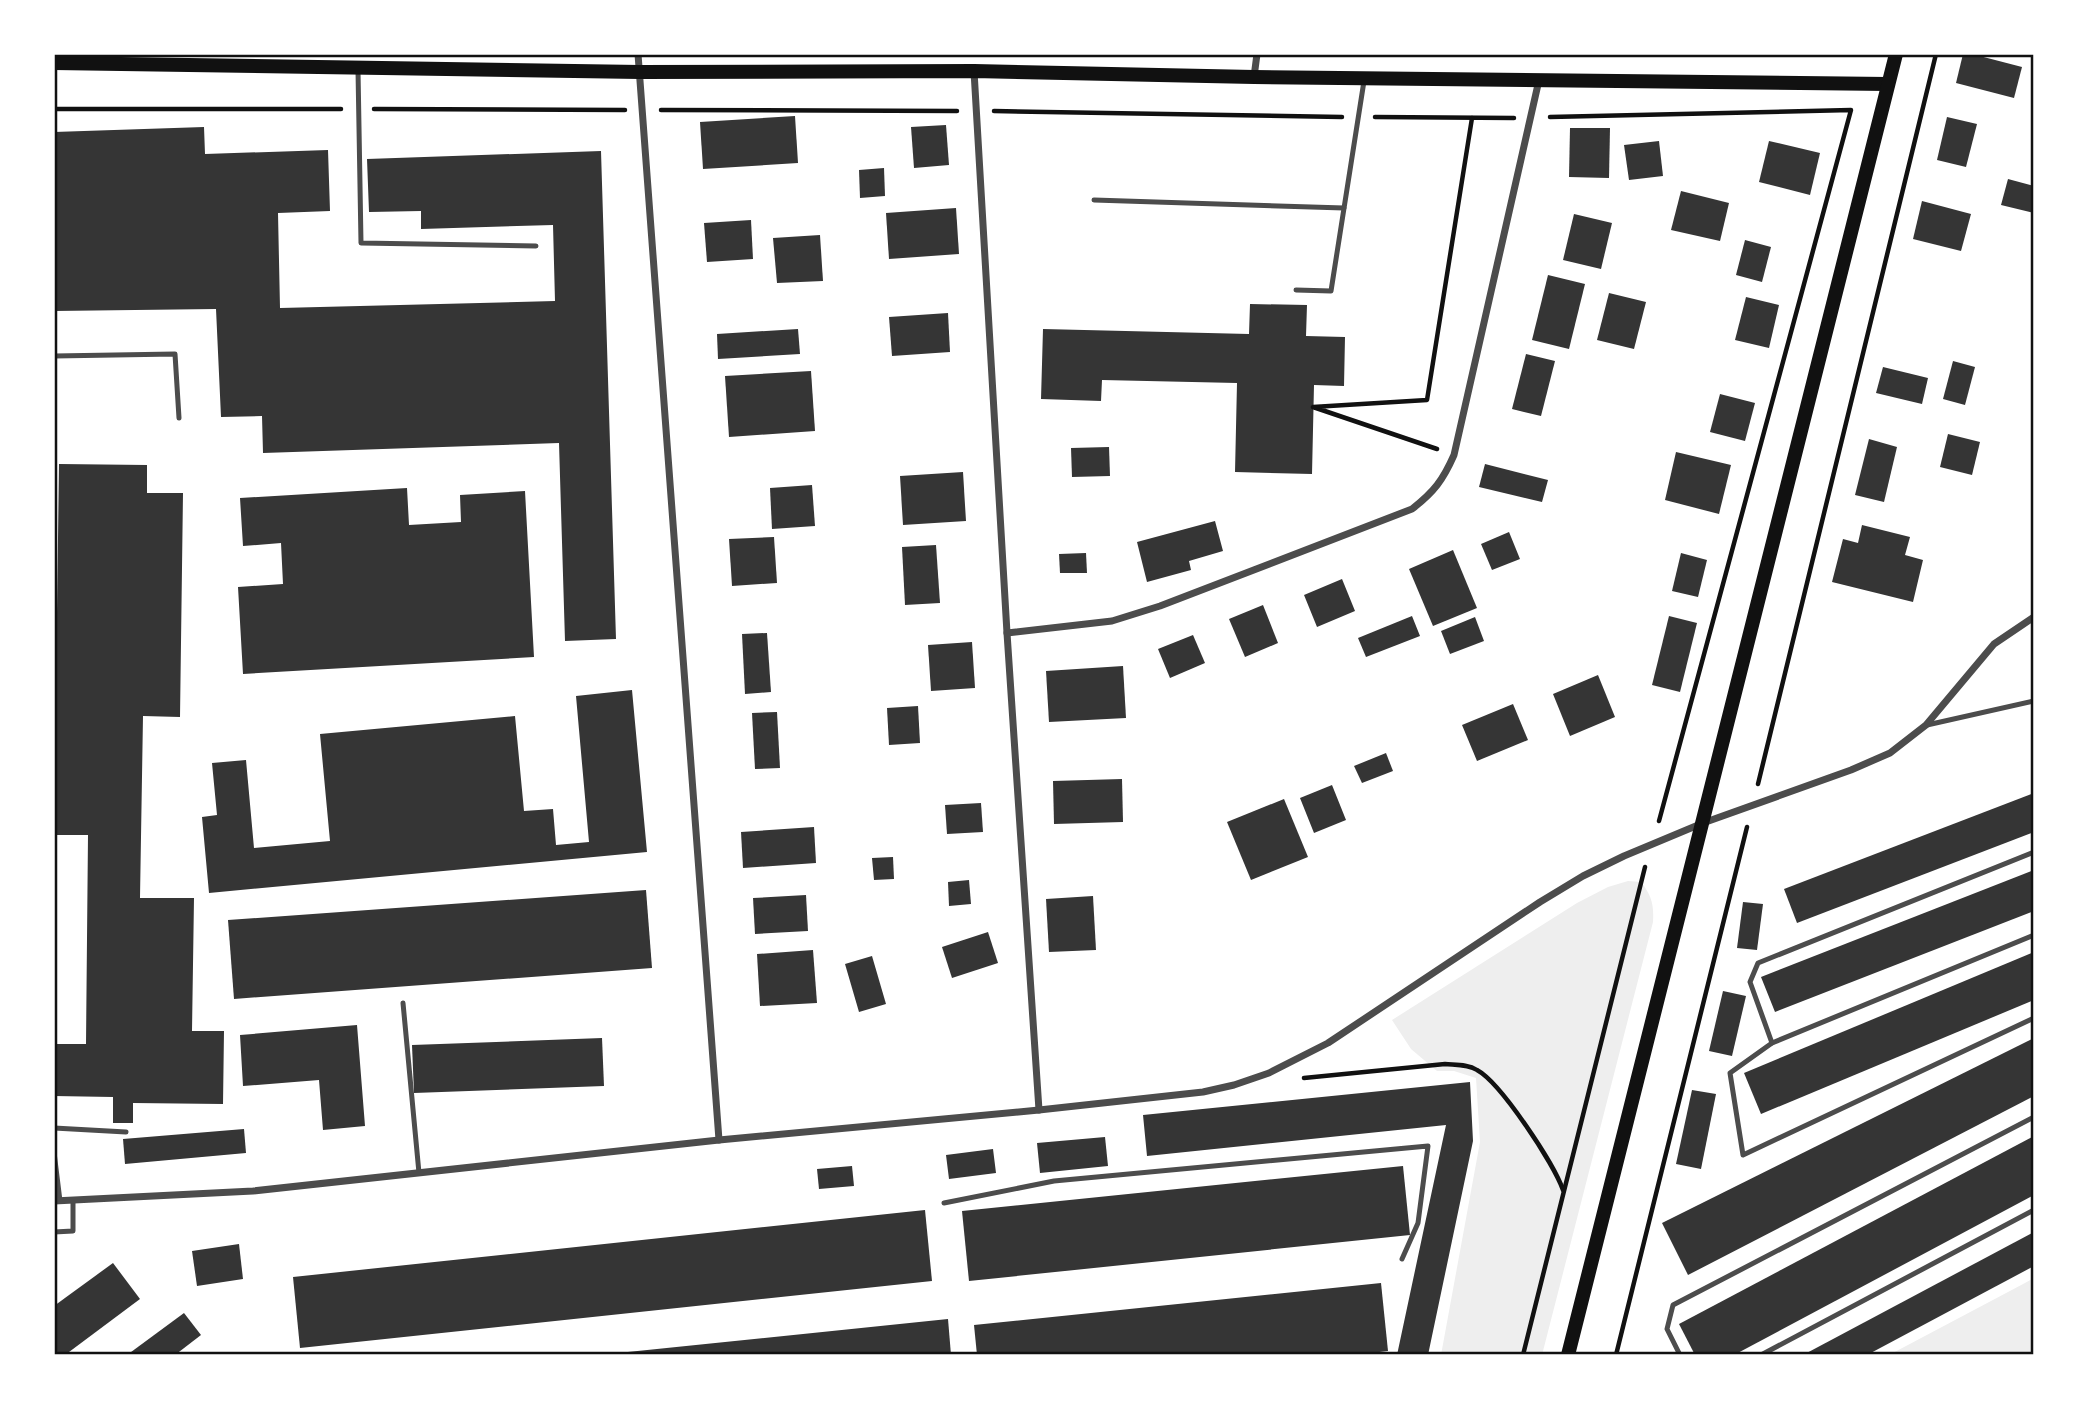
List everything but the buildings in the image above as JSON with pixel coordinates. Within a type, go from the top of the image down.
[{"type":"main road","points":[[1568,1355],[1896,54]]},
{"type":"main road","points":[[54,62],[125,58],[358,67],[640,72],[974,71],[1888,84]]},
{"type":"street","points":[[638,54],[719,1140]]},
{"type":"street","points":[[1254,77],[1257,54]]},
{"type":"street","points":[[974,71],[1007,633],[1039,1110]]},
{"type":"street","points":[[1007,633],[1112,621],[1160,606],[1412,509],[1430,495],[1444,477],[1454,455],[1539,79]]},
{"type":"street","points":[[57,1201],[253,1191],[719,1140],[1039,1110],[1203,1092],[1234,1085],[1269,1073],[1328,1043],[1573,883],[1703,823],[1873,762],[1907,742],[1926,725],[1994,644],[2034,617]]},
{"type":"lane","points":[[358,67],[361,243],[536,246]]},
{"type":"lane","points":[[1296,290],[1331,291],[1365,78]]},
{"type":"lane","points":[[1094,200],[1344,208]]},
{"type":"lane","points":[[54,356],[175,354],[179,418]]},
{"type":"lane","points":[[1926,725],[2034,701]]},
{"type":"lane","points":[[1773,1043],[1750,982],[1758,963],[2034,852]]},
{"type":"lane","points":[[2034,935],[1773,1043],[1730,1073],[1743,1155],[2034,1018]]},
{"type":"lane","points":[[403,1003],[419,1173]]},
{"type":"lane","points":[[1681,1355],[1667,1329],[1673,1305],[2034,1117]]},
{"type":"lane","points":[[54,1128],[126,1132]]},
{"type":"lane","points":[[944,1203],[1054,1181],[1428,1146],[1418,1223],[1402,1259]]},
{"type":"lane","points":[[54,1152],[57,1201]]},
{"type":"lane","points":[[54,1232],[73,1231],[73,1200]]},
{"type":"lane","points":[[1761,1355],[2034,1210]]},
{"type":"path","points":[[1616,1355],[1936,54]]},
{"type":"path","points":[[54,109],[976,111],[1472,118],[1851,110],[1641,882],[1523,1355]]},
{"type":"path","points":[[1454,455],[1313,407],[1427,400],[1472,118]]},
{"type":"path","points":[[1303,1078],[1445,1064],[1463,1065],[1478,1070],[1504,1097],[1544,1153],[1558,1176],[1563,1192]]},
{"type":"shaded area","points":[[1628,881],[1641,882],[1648,892],[1653,906],[1653,922],[1542,1355],[1441,1355],[1480,1142],[1476,1078],[1454,1071],[1437,1071],[1411,1049],[1392,1020],[1577,903],[1608,887]]},
{"type":"shaded area","points":[[2034,1278],[2034,1355],[1889,1355],[2025,1283]]}]
